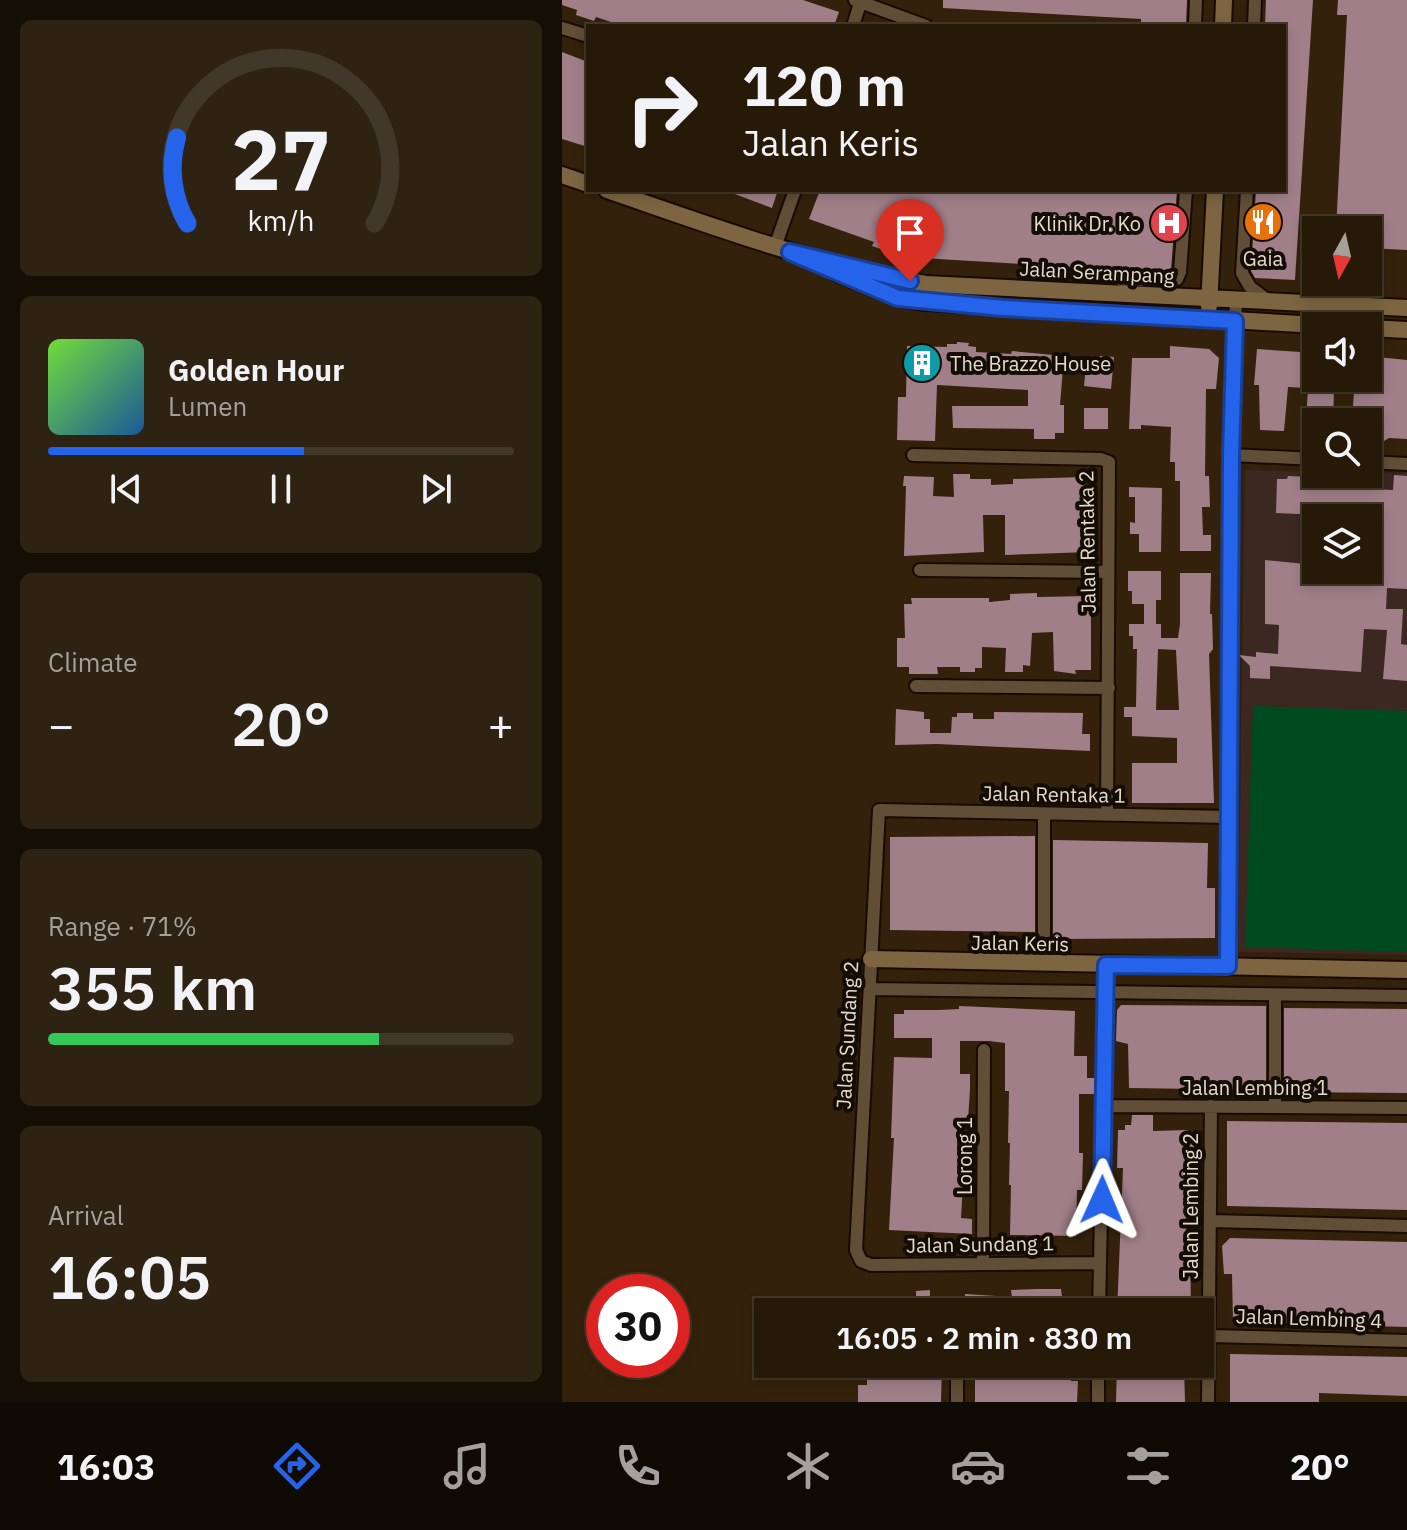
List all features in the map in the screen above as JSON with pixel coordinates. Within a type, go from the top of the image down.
[{"type":"main road","points":[[1223,24],[1224,0]]},
{"type":"main road","points":[[562,175],[586,183]]},
{"type":"main road","name":"Jalan Serampang","points":[[613,192],[782,250],[898,298],[1003,308],[1302,324]]},
{"type":"main road","points":[[1209,319],[1215,192]]},
{"type":"main road","name":"Jalan Serampang","points":[[782,250],[926,284],[1407,308]]},
{"type":"main road","points":[[1382,329],[1407,330]]},
{"type":"main road","name":"Jalan Keris","points":[[871,959],[1407,970]]},
{"type":"street","points":[[1195,24],[1196,0]]},
{"type":"street","points":[[1254,24],[1255,0]]},
{"type":"street","points":[[853,24],[859,1],[921,24]]},
{"type":"street","points":[[562,28],[586,35]]},
{"type":"street","points":[[782,250],[795,192]]},
{"type":"street","points":[[1121,280],[1177,279],[1186,192]]},
{"type":"street","points":[[1247,192],[1242,273],[1250,287],[1270,302]]},
{"type":"street","points":[[1228,966],[1231,455],[1236,299]]},
{"type":"street","name":"Jalan Rentaka 2","points":[[913,455],[1101,459],[1109,462],[1107,815]]},
{"type":"street","points":[[1231,455],[1302,458]]},
{"type":"street","points":[[1382,463],[1407,464]]},
{"type":"street","points":[[920,570],[1107,572]]},
{"type":"street","points":[[916,686],[1109,688]]},
{"type":"street","name":"Jalan Rentaka 1","points":[[879,810],[1229,817]]},
{"type":"street","name":"Jalan Sundang 2","points":[[861,1261],[856,1250],[879,810]]},
{"type":"street","points":[[1044,814],[1044,943]]},
{"type":"street","points":[[1099,1298],[1106,965]]},
{"type":"street","points":[[870,989],[1407,996]]},
{"type":"street","points":[[1275,996],[1275,1107]]},
{"type":"street","name":"Lorong 1","points":[[983,1263],[984,1050]]},
{"type":"street","name":"Jalan Lembing 1","points":[[1103,1106],[1407,1108]]},
{"type":"street","name":"Jalan Lembing 2","points":[[1209,1298],[1211,1106]]},
{"type":"street","points":[[1210,1221],[1407,1226]]},
{"type":"street","name":"Jalan Sundang 1","points":[[861,1261],[871,1265],[1100,1263]]},
{"type":"street","name":"Jalan Lembing 4","points":[[1214,1336],[1407,1341]]},
{"type":"street","points":[[957,1378],[957,1402]]},
{"type":"street","points":[[1098,1378],[1098,1402]]},
{"type":"street","name":"Jalan Lembing 2","points":[[1208,1378],[1208,1402]]},
{"type":"shaded area","points":[[1245,470],[1302,472],[1302,488],[1382,488],[1382,473],[1407,473],[1407,955],[1238,952]]},
{"type":"green space","points":[[1253,706],[1407,711],[1407,952],[1245,947]]},
{"type":"building","points":[[562,0],[803,0],[839,12],[835,24],[617,24],[576,15],[577,10],[562,5]]},
{"type":"building","points":[[943,0],[1187,0],[1186,24],[1141,24],[1141,19],[943,8]]},
{"type":"building","points":[[1266,0],[1313,0],[1295,280],[1255,278],[1251,271],[1256,192],[1286,192],[1286,24],[1265,24]]},
{"type":"building","points":[[1338,0],[1407,0],[1407,250],[1382,249],[1382,216],[1337,216],[1347,15],[1337,15]]},
{"type":"building","points":[[562,52],[586,61],[586,146],[562,139]]},
{"type":"building","points":[[729,192],[777,192],[772,208]]},
{"type":"building","points":[[819,192],[1177,192],[1171,270],[1138,271],[905,257],[872,246],[874,242],[809,219]]},
{"type":"building","points":[[969,343],[968,346],[976,347],[976,352],[1011,354],[1012,351],[1064,356],[1060,405],[1064,405],[1064,433],[1055,433],[1055,439],[1034,439],[1034,429],[953,428],[952,406],[1028,406],[1028,390],[937,385],[935,441],[897,440],[898,397],[906,397],[907,346],[947,347],[947,344]]},
{"type":"building","points":[[1170,346],[1209,349],[1219,358],[1216,389],[1206,389],[1205,476],[1209,476],[1210,507],[1202,507],[1203,535],[1211,535],[1211,551],[1180,551],[1180,481],[1175,481],[1175,462],[1170,462],[1171,427],[1141,425],[1141,429],[1129,429],[1132,358],[1170,358]]},
{"type":"building","points":[[1257,349],[1302,352],[1302,388],[1288,387],[1284,431],[1260,430],[1259,385],[1254,385]]},
{"type":"building","points":[[1100,356],[1114,357],[1111,389],[1084,386],[1086,365],[1099,366]]},
{"type":"building","points":[[1382,357],[1407,360],[1407,439],[1389,438],[1382,442],[1382,408],[1353,408],[1354,392],[1382,392]]},
{"type":"building","points":[[1308,392],[1334,392],[1333,408],[1307,408]]},
{"type":"building","points":[[1084,408],[1108,408],[1108,429],[1084,429]]},
{"type":"building","points":[[953,474],[970,474],[970,479],[991,479],[991,485],[1013,484],[1013,479],[1085,477],[1090,552],[1005,555],[1005,515],[983,515],[984,552],[904,556],[904,476],[934,477],[933,496],[954,497]]},
{"type":"building","points":[[1394,475],[1407,476],[1407,589],[1387,588],[1386,609],[1403,609],[1401,644],[1407,645],[1407,681],[1383,679],[1387,630],[1364,629],[1361,672],[1270,666],[1270,679],[1250,678],[1250,666],[1239,655],[1256,657],[1256,652],[1278,654],[1279,625],[1265,624],[1265,560],[1302,564],[1302,584],[1382,584],[1382,504],[1302,504],[1302,514],[1276,513],[1277,479],[1302,477],[1302,488],[1393,490]]},
{"type":"building","points":[[1129,487],[1162,488],[1161,552],[1139,552],[1139,534],[1130,534],[1130,522],[1135,523],[1135,497],[1129,497]]},
{"type":"building","points":[[1128,571],[1161,571],[1161,600],[1156,600],[1156,624],[1161,624],[1161,638],[1178,638],[1180,573],[1211,573],[1213,649],[1209,654],[1214,803],[1132,803],[1132,763],[1177,763],[1177,738],[1132,736],[1132,717],[1124,717],[1124,707],[1136,707],[1137,649],[1133,649],[1129,624],[1144,624],[1144,604],[1132,604],[1132,591],[1128,591]],"holes":[[[1158,649],[1176,650],[1179,710],[1156,710]]]},
{"type":"building","points":[[1037,593],[1037,597],[1091,596],[1091,670],[1075,670],[1076,674],[1054,671],[1053,632],[1032,633],[1030,666],[1023,665],[1023,672],[1005,672],[1006,648],[982,647],[982,668],[975,668],[975,672],[960,672],[960,667],[937,667],[938,674],[909,674],[909,667],[897,667],[897,638],[905,638],[904,604],[912,604],[911,598],[989,598],[989,602],[1010,600],[1010,594]]},
{"type":"building","points":[[896,709],[924,712],[924,719],[930,719],[930,733],[951,733],[952,717],[957,717],[957,713],[973,713],[973,719],[994,719],[994,712],[1083,713],[1082,734],[1090,734],[1090,751],[895,745]]},
{"type":"building","points":[[1035,836],[1035,932],[890,930],[890,837]]},
{"type":"building","points":[[1053,840],[1208,843],[1207,888],[1215,888],[1215,938],[1053,939]]},
{"type":"building","points":[[1121,1005],[1266,1006],[1266,1090],[1129,1088],[1128,1044],[1116,1041],[1117,1010]]},
{"type":"building","points":[[959,1006],[1075,1011],[1074,1056],[1087,1056],[1087,1078],[1095,1078],[1094,1094],[1079,1094],[1079,1153],[1083,1153],[1082,1190],[1077,1190],[1076,1236],[1010,1235],[1009,1091],[1005,1091],[1005,1043],[989,1041],[960,1041],[960,1074],[970,1074],[968,1120],[957,1120],[957,1149],[965,1150],[961,1218],[972,1219],[972,1234],[889,1230],[894,1057],[932,1058],[932,1038],[894,1038],[894,1014],[904,1014],[904,1010],[959,1009]]},
{"type":"building","points":[[1284,1008],[1407,1009],[1407,1093],[1284,1092]]},
{"type":"building","points":[[1132,1115],[1153,1115],[1153,1131],[1188,1130],[1188,1138],[1194,1138],[1194,1149],[1200,1149],[1200,1160],[1192,1160],[1193,1201],[1186,1201],[1191,1298],[1118,1298],[1123,1168],[1117,1168],[1118,1130],[1125,1130],[1125,1125],[1131,1125]]},
{"type":"building","points":[[1227,1121],[1407,1123],[1407,1210],[1227,1206]]},
{"type":"building","points":[[1230,1238],[1407,1242],[1407,1327],[1233,1322],[1232,1274],[1224,1274],[1222,1246]]},
{"type":"building","points":[[1061,1289],[1062,1297],[1076,1298],[965,1298],[965,1294],[1012,1297],[1011,1290]]},
{"type":"building","points":[[930,1290],[930,1298],[908,1298],[916,1297],[916,1291]]},
{"type":"building","points":[[1230,1354],[1407,1357],[1407,1396],[1319,1393],[1319,1402],[1230,1402]]},
{"type":"building","points":[[867,1378],[942,1378],[941,1402],[858,1402],[858,1385],[867,1385]]},
{"type":"building","points":[[975,1378],[1071,1378],[1071,1381],[1078,1381],[1077,1402],[975,1402]]},
{"type":"building","points":[[1117,1378],[1184,1378],[1185,1402],[1116,1402]]},
{"type":"place","name":"Gaia","points":[[1263,222]]},
{"type":"place","name":"Klinik Dr. Ko","points":[[1169,223]]},
{"type":"place","name":"The Brazzo House","points":[[922,363]]},
{"type":"route","points":[[910,281],[790,252],[898,298],[1003,308],[1235,321],[1231,455],[1228,966],[1106,965],[1102,1200]]}]
